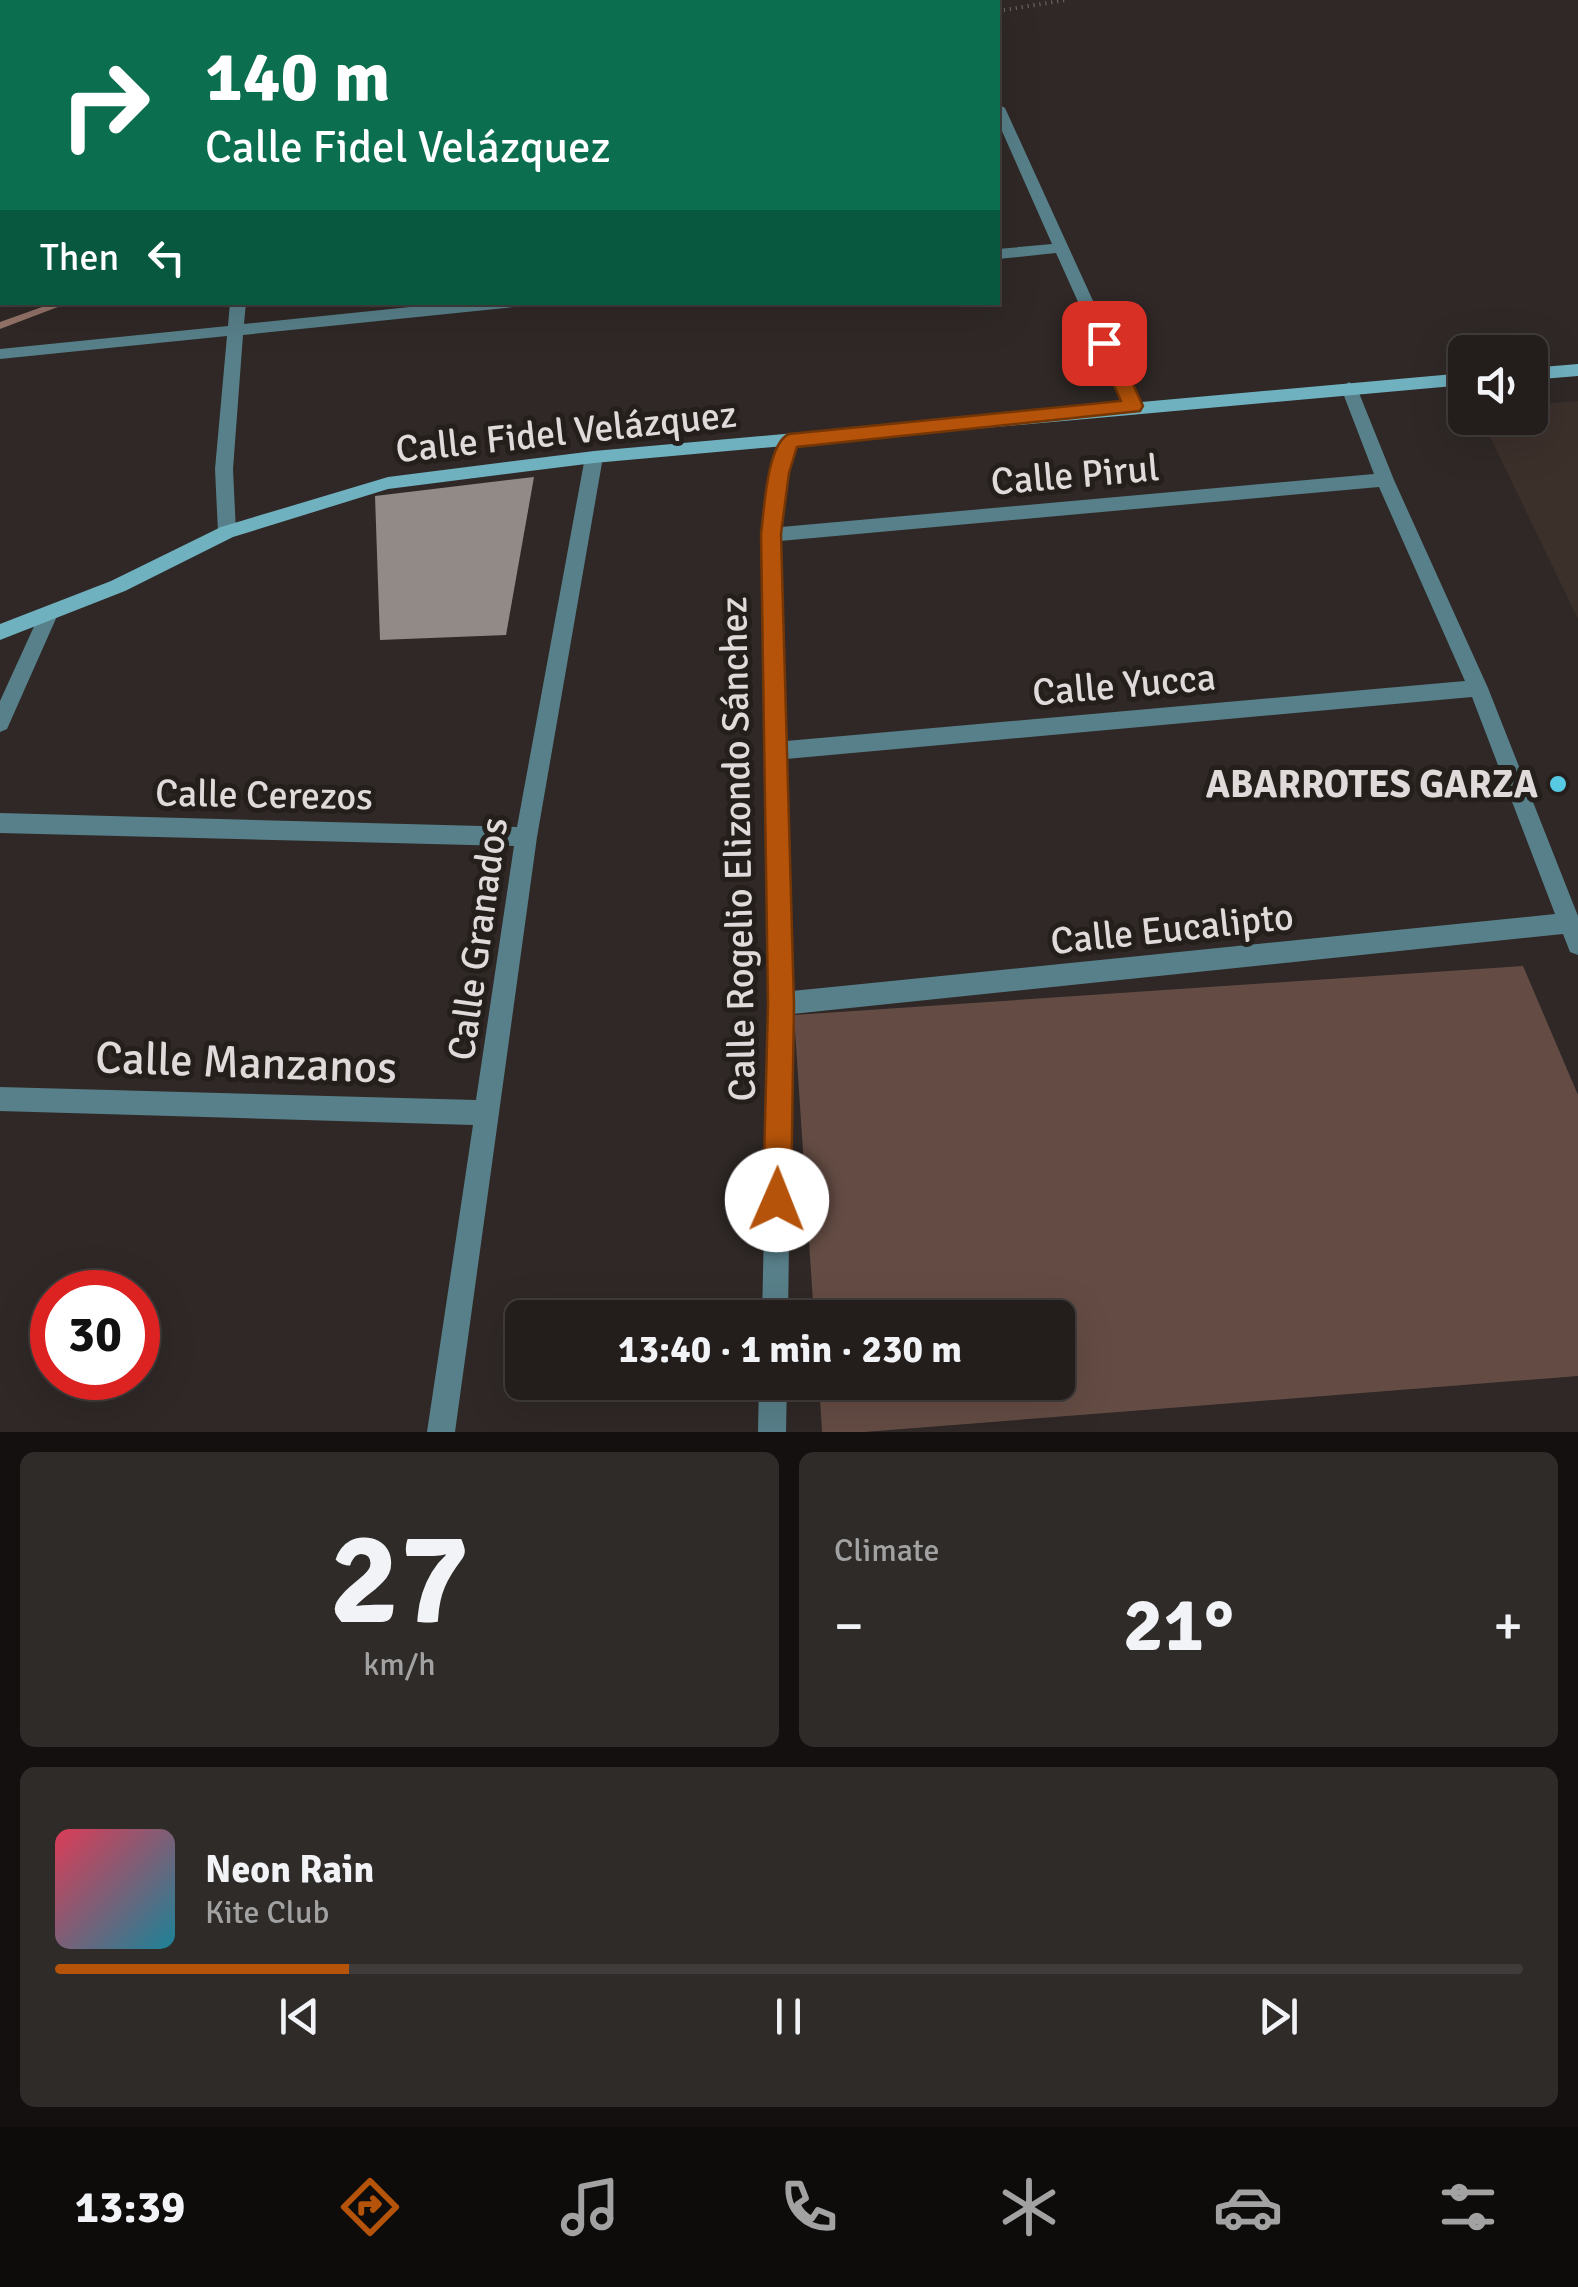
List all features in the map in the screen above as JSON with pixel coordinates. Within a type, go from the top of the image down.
[{"type":"street","points":[[1001,124],[1133,406]]},
{"type":"street","points":[[1000,254],[1062,248]]},
{"type":"street","points":[[227,532],[224,469],[237,305]]},
{"type":"street","points":[[0,354],[484,305]]},
{"type":"street","points":[[1548,372],[1578,370]]},
{"type":"street","name":"Calle Fidel Velázquez","points":[[0,632],[118,586],[227,532],[388,483],[594,457],[1448,380]]},
{"type":"street","points":[[1349,388],[1385,480],[1478,688],[1574,934]]},
{"type":"street","name":"Calle Rogelio Elizondo Sánchez","points":[[774,1300],[781,1004],[771,534],[779,473],[789,441]]},
{"type":"street","name":"Calle Granados","points":[[441,1432],[526,837],[594,457]]},
{"type":"street","name":"Calle Pirul","points":[[771,534],[1385,480]]},
{"type":"street","points":[[0,723],[49,614]]},
{"type":"street","name":"Calle Yucca","points":[[776,750],[1478,688]]},
{"type":"street","name":"Calle Cerezos","points":[[0,824],[526,837]]},
{"type":"street","name":"Calle Eucalipto","points":[[781,1004],[1574,934]]},
{"type":"street","name":"Calle Manzanos","points":[[0,1100],[489,1112]]},
{"type":"street","points":[[772,1432],[773,1400]]},
{"type":"path","points":[[1000,10],[1066,0]]},
{"type":"shaded area","points":[[1578,401],[1578,619],[1489,435],[1548,435],[1548,404]]},
{"type":"shaded area","points":[[1523,966],[1578,1095],[1578,1376],[864,1432],[822,1432],[820,1400],[1075,1400],[1075,1300],[813,1300],[794,1015]]},
{"type":"building","points":[[534,477],[506,635],[380,640],[375,496]]},
{"type":"waterway","points":[[0,326],[59,305]]},
{"type":"place","name":"ABARROTES GARZA","points":[[1558,784]]},
{"type":"route","points":[[777,1200],[781,1004],[771,534],[779,473],[789,441],[1133,406],[1104,343]]}]
